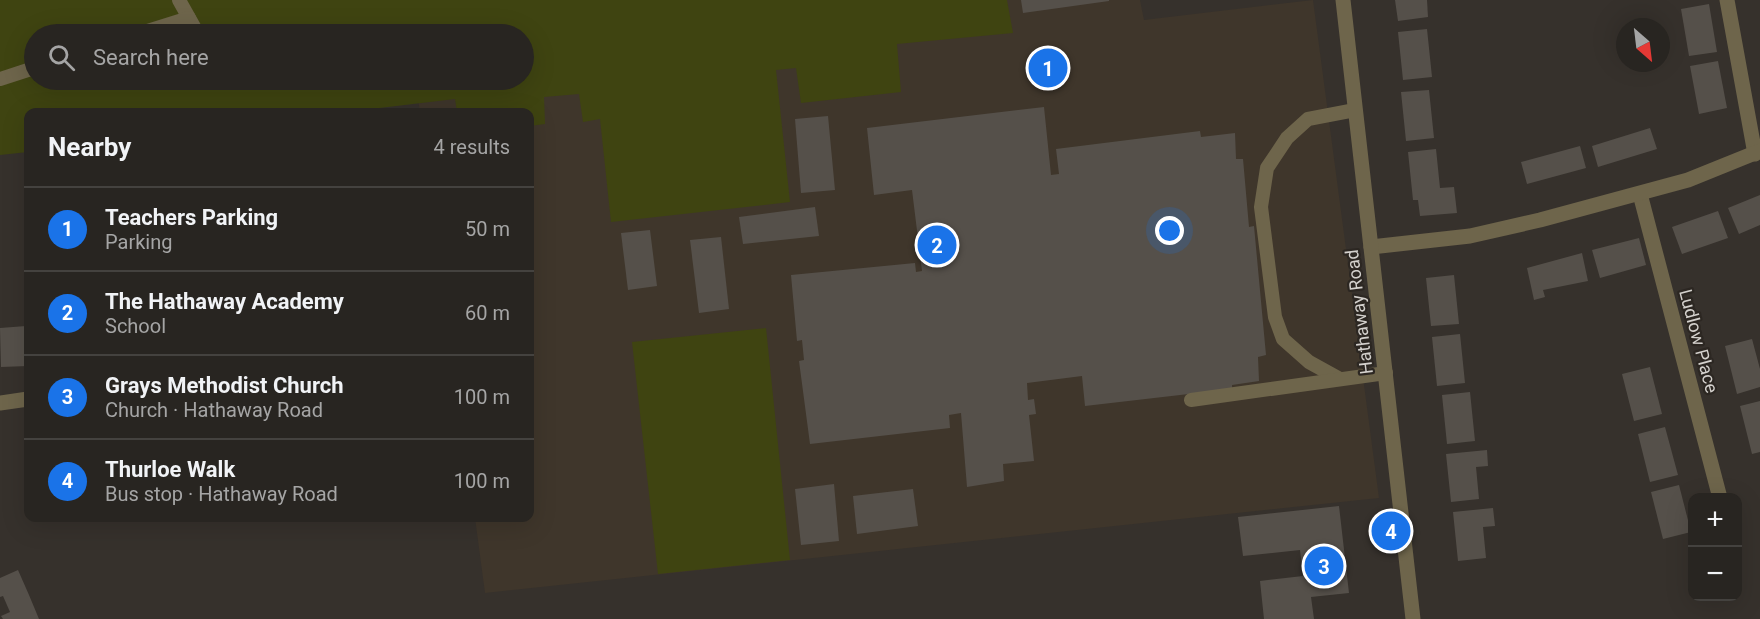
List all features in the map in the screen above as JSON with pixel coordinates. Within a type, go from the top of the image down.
[{"type":"street","name":"Hathaway Road","points":[[1343,0],[1413,619]]},
{"type":"street","points":[[1371,247],[1470,236],[1688,180],[1758,152],[1727,0]]},
{"type":"street","name":"Ludlow Place","points":[[1640,194],[1719,493]]},
{"type":"street","points":[[0,403],[24,400]]},
{"type":"lane","points":[[179,0],[192,24]]},
{"type":"lane","points":[[170,24],[189,18]]},
{"type":"lane","points":[[0,79],[24,71]]},
{"type":"lane","points":[[1338,378],[1309,363],[1283,339],[1275,317],[1261,207],[1267,168],[1287,138],[1308,119],[1354,110]]},
{"type":"lane","points":[[1191,399],[1386,373]]},
{"type":"shaded area","points":[[404,0],[1140,0],[1144,20],[1313,0],[1379,498],[485,593],[476,522],[534,522],[534,108],[419,108],[417,90],[534,90],[534,24],[489,24]]},
{"type":"green space","points":[[0,0],[1007,0],[1013,33],[897,44],[901,92],[801,103],[796,68],[776,70],[790,202],[611,222],[600,119],[583,122],[579,94],[544,97],[545,124],[534,125],[534,108],[456,108],[455,99],[380,108],[24,108],[24,152],[0,155]]},
{"type":"green space","points":[[766,328],[790,560],[658,574],[632,342]]},
{"type":"building","points":[[1021,0],[1109,0],[1109,1],[1023,13]]},
{"type":"building","points":[[1395,0],[1427,0],[1428,17],[1398,21]]},
{"type":"building","points":[[1709,4],[1717,52],[1689,56],[1681,9]]},
{"type":"building","points":[[1427,29],[1432,77],[1403,80],[1398,32]]},
{"type":"building","points":[[1718,61],[1727,108],[1699,114],[1690,66]]},
{"type":"building","points":[[1429,90],[1434,138],[1406,141],[1401,92]]},
{"type":"building","points":[[1044,107],[1051,175],[1059,174],[1056,149],[1200,131],[1201,137],[1235,133],[1236,159],[1243,159],[1249,227],[1254,226],[1266,355],[1258,357],[1259,381],[1232,385],[1232,389],[1085,406],[1082,376],[1027,383],[1028,400],[1034,399],[1036,414],[1029,415],[1034,461],[1003,464],[1004,481],[967,487],[961,413],[949,415],[950,428],[810,444],[799,361],[804,360],[802,340],[797,341],[791,275],[915,263],[916,272],[922,271],[912,190],[874,195],[867,128]]},
{"type":"building","points":[[828,116],[835,190],[801,193],[795,119]]},
{"type":"building","points":[[1650,128],[1657,149],[1598,167],[1592,146]]},
{"type":"building","points":[[1580,146],[1586,168],[1527,184],[1521,162]]},
{"type":"building","points":[[1436,149],[1440,188],[1454,187],[1457,213],[1420,216],[1418,200],[1413,200],[1408,152]]},
{"type":"building","points":[[1760,195],[1760,225],[1739,234],[1728,208]]},
{"type":"building","points":[[815,207],[819,236],[743,244],[739,217]]},
{"type":"building","points":[[1718,211],[1728,238],[1682,254],[1672,227]]},
{"type":"building","points":[[650,230],[657,286],[628,290],[621,233]]},
{"type":"building","points":[[721,237],[729,309],[699,313],[690,240]]},
{"type":"building","points":[[1639,238],[1646,265],[1600,278],[1592,250]]},
{"type":"building","points":[[1582,253],[1588,281],[1543,290],[1545,297],[1534,300],[1527,268]]},
{"type":"building","points":[[1454,275],[1459,324],[1431,326],[1426,278]]},
{"type":"building","points":[[24,326],[24,366],[1,367],[0,328]]},
{"type":"building","points":[[1460,334],[1465,383],[1437,386],[1432,337]]},
{"type":"building","points":[[1752,339],[1760,369],[1760,387],[1737,394],[1725,346]]},
{"type":"building","points":[[1650,367],[1662,414],[1634,421],[1622,374]]},
{"type":"building","points":[[1470,392],[1475,441],[1447,444],[1442,395]]},
{"type":"building","points":[[1760,401],[1760,452],[1752,454],[1740,406]]},
{"type":"building","points":[[1665,427],[1678,475],[1650,482],[1638,434]]},
{"type":"building","points":[[1487,450],[1488,466],[1476,467],[1479,499],[1451,502],[1446,454]]},
{"type":"building","points":[[834,484],[839,541],[801,545],[795,489]]},
{"type":"building","points":[[1679,485],[1688,520],[1688,533],[1663,539],[1651,492]]},
{"type":"building","points":[[913,489],[918,526],[857,534],[853,496]]},
{"type":"building","points":[[1339,506],[1349,593],[1311,597],[1314,619],[1264,619],[1260,581],[1303,576],[1300,550],[1243,556],[1238,517]]},
{"type":"building","points":[[1493,508],[1495,526],[1483,527],[1486,558],[1458,561],[1453,512]]},
{"type":"building","points":[[18,570],[39,619],[3,619],[1,616],[10,612],[3,596],[0,597],[0,578]]},
{"type":"place","name":"Teachers Parking","points":[[1048,68]]},
{"type":"place","name":"The Hathaway Academy","points":[[937,245]]},
{"type":"place","name":"Thurloe Walk","points":[[1391,531]]},
{"type":"place","name":"Grays Methodist Church","points":[[1324,566]]}]
